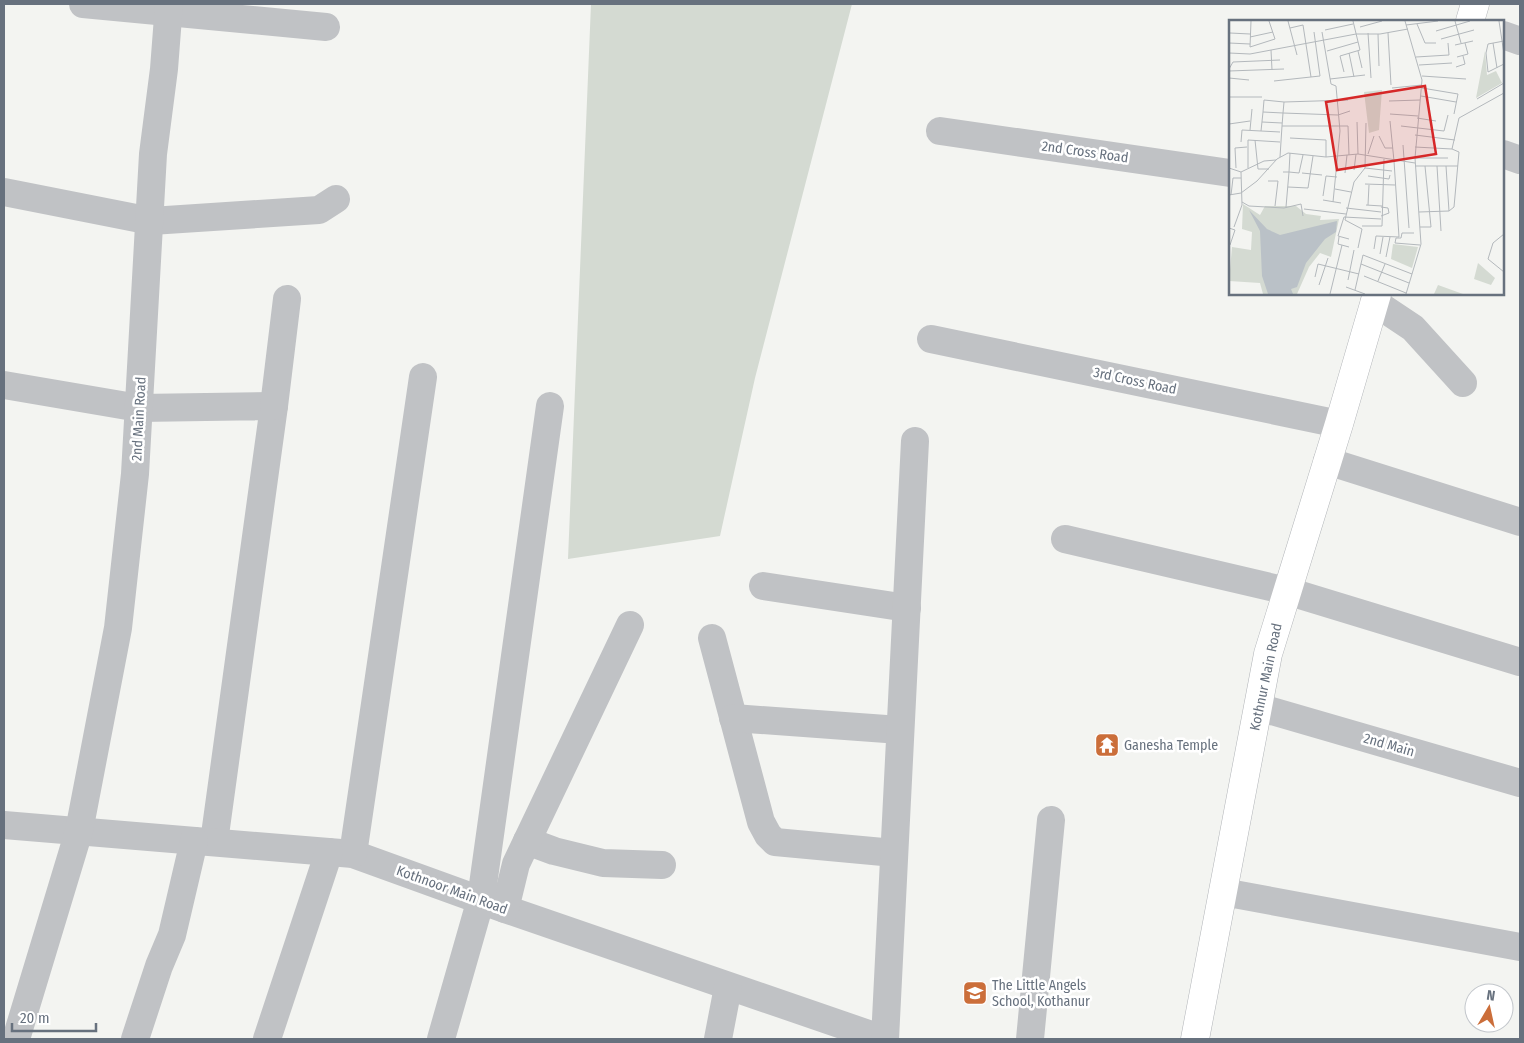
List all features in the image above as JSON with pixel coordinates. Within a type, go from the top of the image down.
[{"type":"main road","points":[[1470,20],[1474,4]]},
{"type":"main road","name":"Kothnur Main Road","points":[[1195,1039],[1268,654],[1328,461],[1375,298]]},
{"type":"street","points":[[83,4],[169,8],[326,26]]},
{"type":"street","name":"2nd Main Road","points":[[16,1039],[79,831],[118,628],[135,474],[154,154],[169,8]]},
{"type":"street","points":[[1504,35],[1520,41]]},
{"type":"street","name":"2nd Cross Road","points":[[940,131],[1229,173]]},
{"type":"street","points":[[1504,154],[1520,160]]},
{"type":"street","points":[[4,192],[151,221],[319,210],[336,199]]},
{"type":"street","points":[[135,1039],[204,841],[274,406],[286,298]]},
{"type":"street","points":[[1375,298],[1413,328],[1463,383]]},
{"type":"street","name":"3rd Cross Road","points":[[931,339],[1339,424]]},
{"type":"street","points":[[267,1039],[341,853],[423,377]]},
{"type":"street","points":[[4,384],[139,408],[274,406]]},
{"type":"street","points":[[493,904],[550,406]]},
{"type":"street","points":[[878,1038],[894,853],[915,441]]},
{"type":"street","points":[[1328,461],[1520,522]]},
{"type":"street","points":[[1065,539],[1287,591],[1520,662]]},
{"type":"street","points":[[763,586],[907,608]]},
{"type":"street","points":[[441,1039],[493,904],[527,842],[630,625]]},
{"type":"street","points":[[712,638],[761,822],[775,842],[894,853]]},
{"type":"street","name":"2nd Main","points":[[1258,706],[1520,784]]},
{"type":"street","points":[[733,718],[900,730]]},
{"type":"street","points":[[1030,1039],[1051,820]]},
{"type":"street","name":"Kothnoor Main Road","points":[[4,824],[341,853],[878,1038]]},
{"type":"street","points":[[527,842],[603,863],[662,865]]},
{"type":"street","points":[[1223,892],[1520,947]]},
{"type":"street","points":[[718,1039],[728,987]]},
{"type":"shaded area","points":[[591,4],[852,4],[755,378],[720,536],[568,559]]},
{"type":"place","name":"Ganesha Temple","points":[[1107,745]]},
{"type":"place","name":"The Little Angels School, Kothanur","points":[[975,993]]}]
